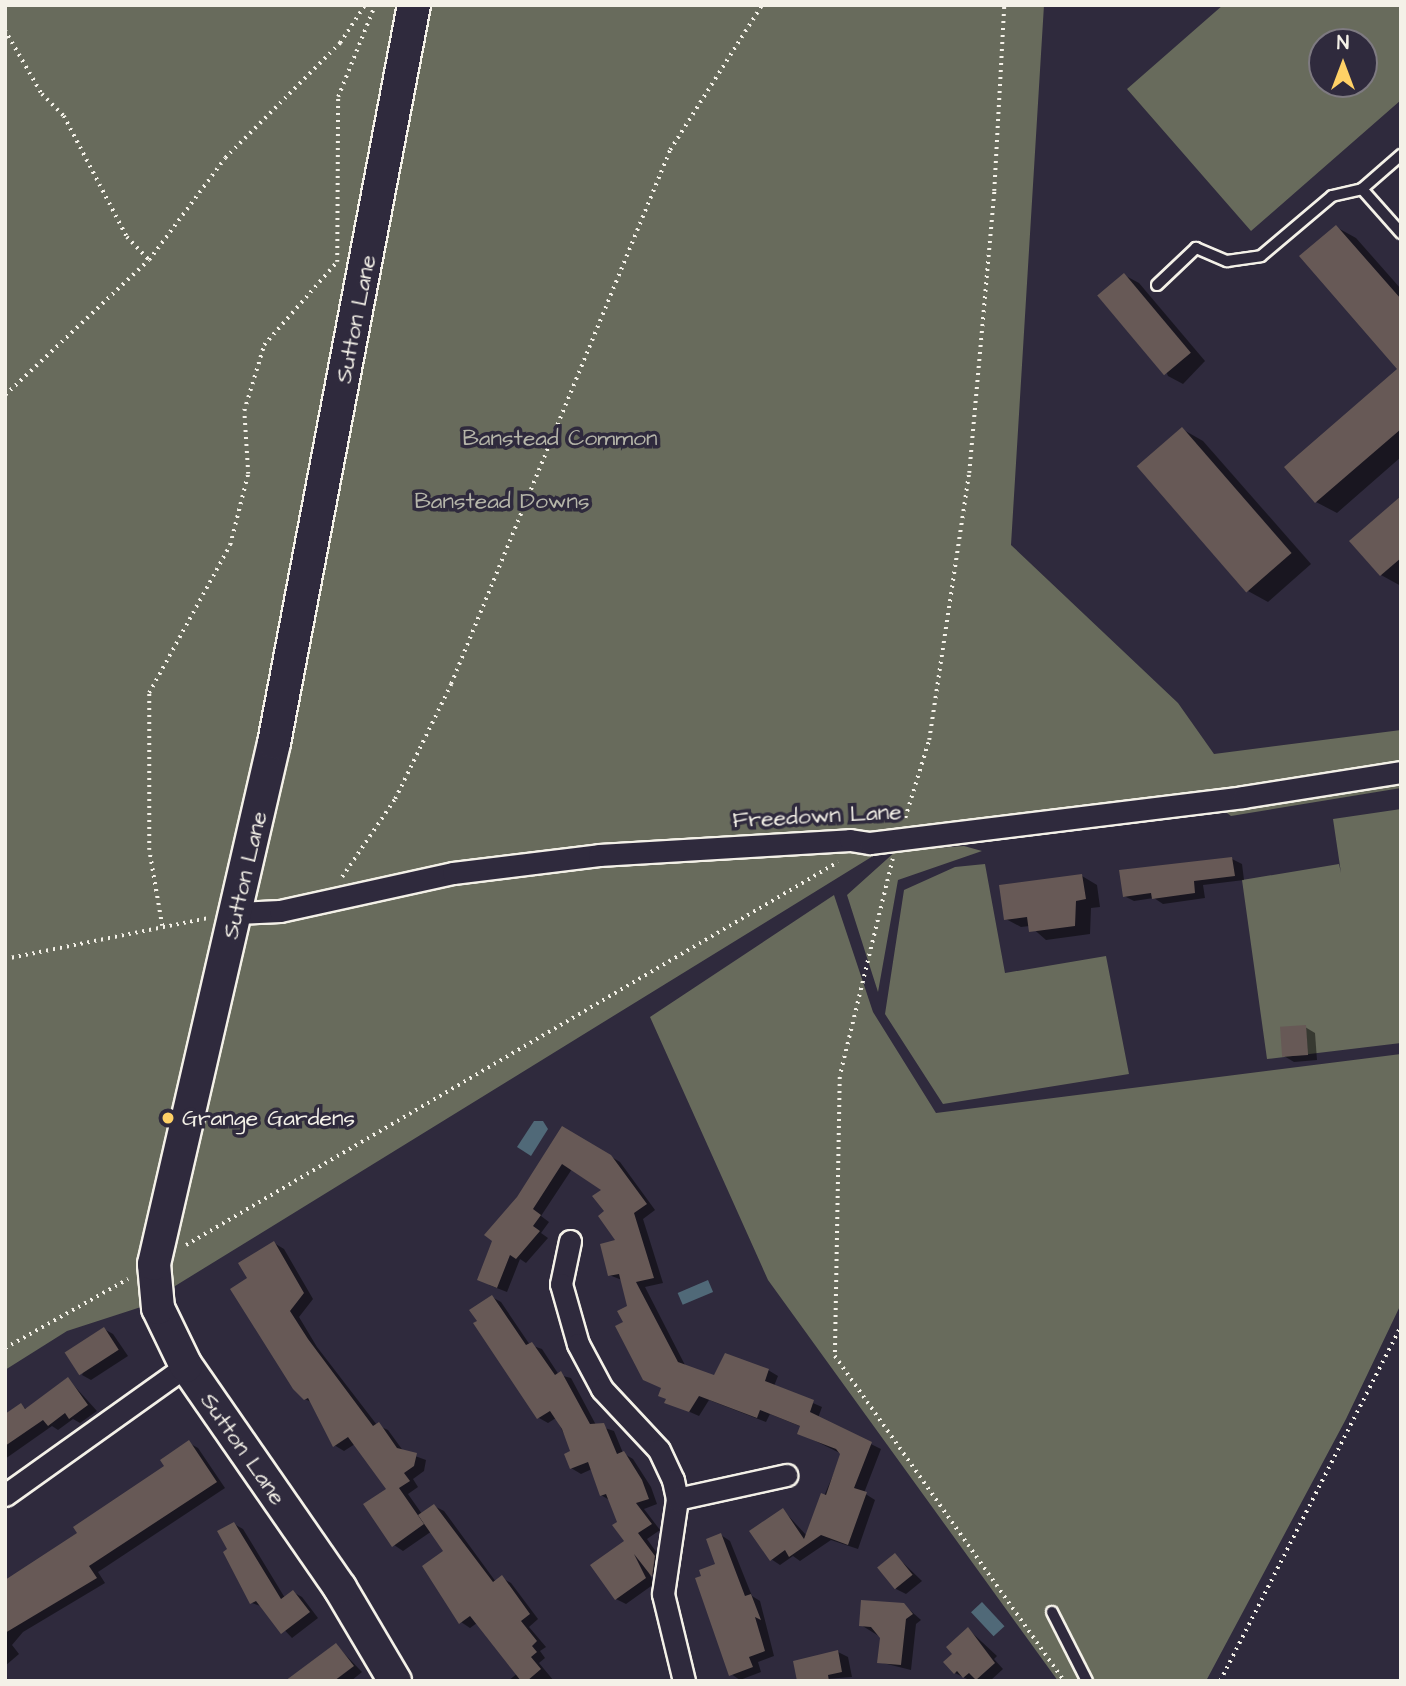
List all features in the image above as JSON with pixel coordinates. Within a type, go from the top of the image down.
[{"type":"main road","name":"Sutton Lane","points":[[395,1681],[340,1588],[186,1366],[158,1308],[153,1264],[237,913],[277,729],[415,5]]},
{"type":"street","name":"Freedown Lane","points":[[237,913],[325,902],[453,873],[599,855],[850,840],[870,843],[899,840],[1243,797],[1401,772]]},
{"type":"street","points":[[570,1241],[561,1284],[578,1344],[602,1388],[659,1450],[677,1499],[663,1594],[684,1681]]},
{"type":"street","points":[[5,1495],[186,1366]]},
{"type":"street","points":[[677,1499],[786,1475]]},
{"type":"lane","points":[[1157,285],[1196,248],[1227,261],[1261,256],[1332,196],[1362,189],[1401,155]]},
{"type":"lane","points":[[1362,189],[1401,233]]},
{"type":"lane","points":[[1052,1612],[1087,1681]]},
{"type":"path","points":[[5,395],[149,260],[225,158],[340,43],[365,5]]},
{"type":"path","points":[[162,926],[149,850],[149,693],[230,545],[248,474],[244,411],[264,345],[337,262],[338,97],[375,5]]},
{"type":"path","points":[[325,902],[395,799],[450,684],[670,149],[762,5]]},
{"type":"path","points":[[1003,5],[994,191],[969,473],[929,740],[899,840],[840,1077],[835,1356],[1063,1681]]},
{"type":"path","points":[[5,30],[42,94],[64,116],[127,237],[149,260]]},
{"type":"path","points":[[5,1348],[870,843]]},
{"type":"path","points":[[5,959],[237,913]]},
{"type":"path","points":[[1220,1681],[1401,1325]]},
{"type":"green space","name":"Banstead Downs","points":[[5,5],[1044,5],[1011,545],[1178,703],[1214,754],[1401,730],[1401,788],[1231,816],[1211,801],[899,840],[141,1307],[67,1331],[5,1370]]},
{"type":"green space","points":[[1223,5],[1401,5],[1401,100],[1251,231],[1127,89]]},
{"type":"green space","points":[[1401,809],[1401,1043],[1267,1059],[1242,880],[1339,864],[1341,873],[1333,819]]},
{"type":"green space","points":[[964,846],[982,851],[898,880],[878,992],[847,895],[896,851]]},
{"type":"green space","points":[[985,864],[1005,973],[1106,956],[1129,1074],[943,1104],[885,1014],[904,890],[955,867]]},
{"type":"green space","points":[[834,895],[873,1012],[936,1113],[1401,1054],[1401,1304],[1346,1419],[1206,1681],[1058,1681],[768,1280],[650,1017]]},
{"type":"water","points":[[534,1121],[543,1121],[548,1129],[531,1156],[517,1147]]},
{"type":"water","points":[[708,1280],[713,1292],[683,1305],[678,1293]]},
{"type":"water","points":[[982,1602],[1005,1626],[994,1636],[971,1612]]},
{"type":"building","points":[[1336,225],[1401,299],[1401,429],[1315,503],[1284,467],[1397,369],[1299,256]]},
{"type":"building","points":[[1124,273],[1191,353],[1164,375],[1097,295]]},
{"type":"building","points":[[1182,427],[1292,553],[1246,592],[1137,466]]},
{"type":"building","points":[[1401,496],[1401,558],[1380,576],[1349,541]]},
{"type":"building","points":[[1232,857],[1235,876],[1194,881],[1195,893],[1152,899],[1151,893],[1123,897],[1119,870]]},
{"type":"building","points":[[1082,874],[1086,899],[1076,901],[1075,926],[1029,932],[1027,917],[1004,920],[999,885]]},
{"type":"building","points":[[1306,1025],[1308,1055],[1282,1057],[1280,1027]]},
{"type":"building","points":[[562,1126],[611,1155],[647,1204],[634,1213],[654,1278],[636,1282],[678,1362],[714,1375],[725,1353],[769,1369],[765,1381],[814,1400],[810,1412],[872,1442],[854,1488],[867,1492],[848,1545],[821,1535],[789,1557],[785,1550],[770,1561],[749,1531],[783,1508],[804,1539],[821,1493],[826,1495],[840,1454],[836,1449],[797,1434],[800,1426],[760,1410],[757,1418],[699,1396],[689,1412],[664,1403],[666,1399],[658,1396],[661,1388],[643,1380],[615,1326],[623,1322],[617,1311],[627,1306],[619,1274],[608,1276],[600,1244],[615,1240],[598,1216],[604,1211],[592,1196],[601,1190],[562,1164],[533,1209],[541,1215],[533,1226],[540,1231],[516,1259],[510,1255],[497,1288],[477,1280],[492,1241],[484,1235],[517,1197]]},
{"type":"building","points":[[274,1241],[304,1293],[290,1311],[308,1339],[373,1426],[379,1422],[397,1448],[417,1453],[414,1466],[404,1473],[410,1481],[399,1488],[424,1524],[392,1547],[363,1504],[386,1489],[348,1437],[333,1447],[308,1398],[304,1400],[293,1389],[230,1289],[247,1278],[238,1263]]},
{"type":"building","points":[[492,1295],[526,1345],[532,1342],[555,1375],[561,1371],[590,1424],[604,1423],[617,1454],[624,1451],[642,1480],[649,1499],[636,1503],[652,1524],[638,1533],[655,1556],[652,1577],[634,1554],[646,1578],[615,1600],[590,1565],[624,1541],[612,1525],[617,1522],[606,1494],[600,1496],[588,1462],[570,1469],[564,1454],[570,1451],[562,1429],[550,1411],[537,1419],[473,1323],[477,1321],[469,1310]]},
{"type":"building","points":[[104,1327],[119,1350],[79,1375],[65,1353]]},
{"type":"building","points":[[68,1377],[88,1405],[69,1419],[65,1413],[48,1426],[43,1420],[5,1446],[5,1414],[21,1403],[25,1409]]},
{"type":"building","points":[[189,1440],[217,1482],[89,1566],[97,1578],[5,1633],[5,1580],[77,1533],[73,1527],[164,1466],[160,1460]]},
{"type":"building","points":[[434,1504],[493,1582],[502,1575],[530,1614],[521,1621],[537,1641],[532,1646],[537,1652],[531,1657],[541,1669],[527,1681],[521,1681],[470,1616],[459,1624],[422,1566],[443,1551],[418,1515]]},
{"type":"building","points":[[234,1522],[281,1599],[293,1590],[310,1612],[281,1634],[256,1601],[250,1604],[223,1552],[227,1549],[217,1531]]},
{"type":"building","points":[[721,1533],[745,1596],[751,1594],[761,1620],[755,1617],[765,1651],[749,1657],[753,1667],[729,1676],[695,1578],[701,1576],[699,1570],[715,1564],[706,1539]]},
{"type":"building","points":[[895,1553],[913,1575],[895,1589],[877,1567]]},
{"type":"building","points":[[861,1600],[904,1603],[913,1614],[906,1619],[901,1665],[877,1663],[880,1638],[871,1627],[859,1626]]},
{"type":"building","points":[[968,1627],[995,1663],[976,1680],[969,1673],[963,1678],[957,1671],[954,1674],[943,1662],[952,1654],[946,1647]]},
{"type":"building","points":[[336,1643],[354,1666],[334,1681],[285,1681]]},
{"type":"building","points":[[838,1650],[842,1672],[828,1675],[829,1681],[797,1681],[793,1661]]},
{"type":"place","name":"Grange Gardens","points":[[168,1118]]},
{"type":"park label","name":"Banstead Common","points":[[560,438]]}]
